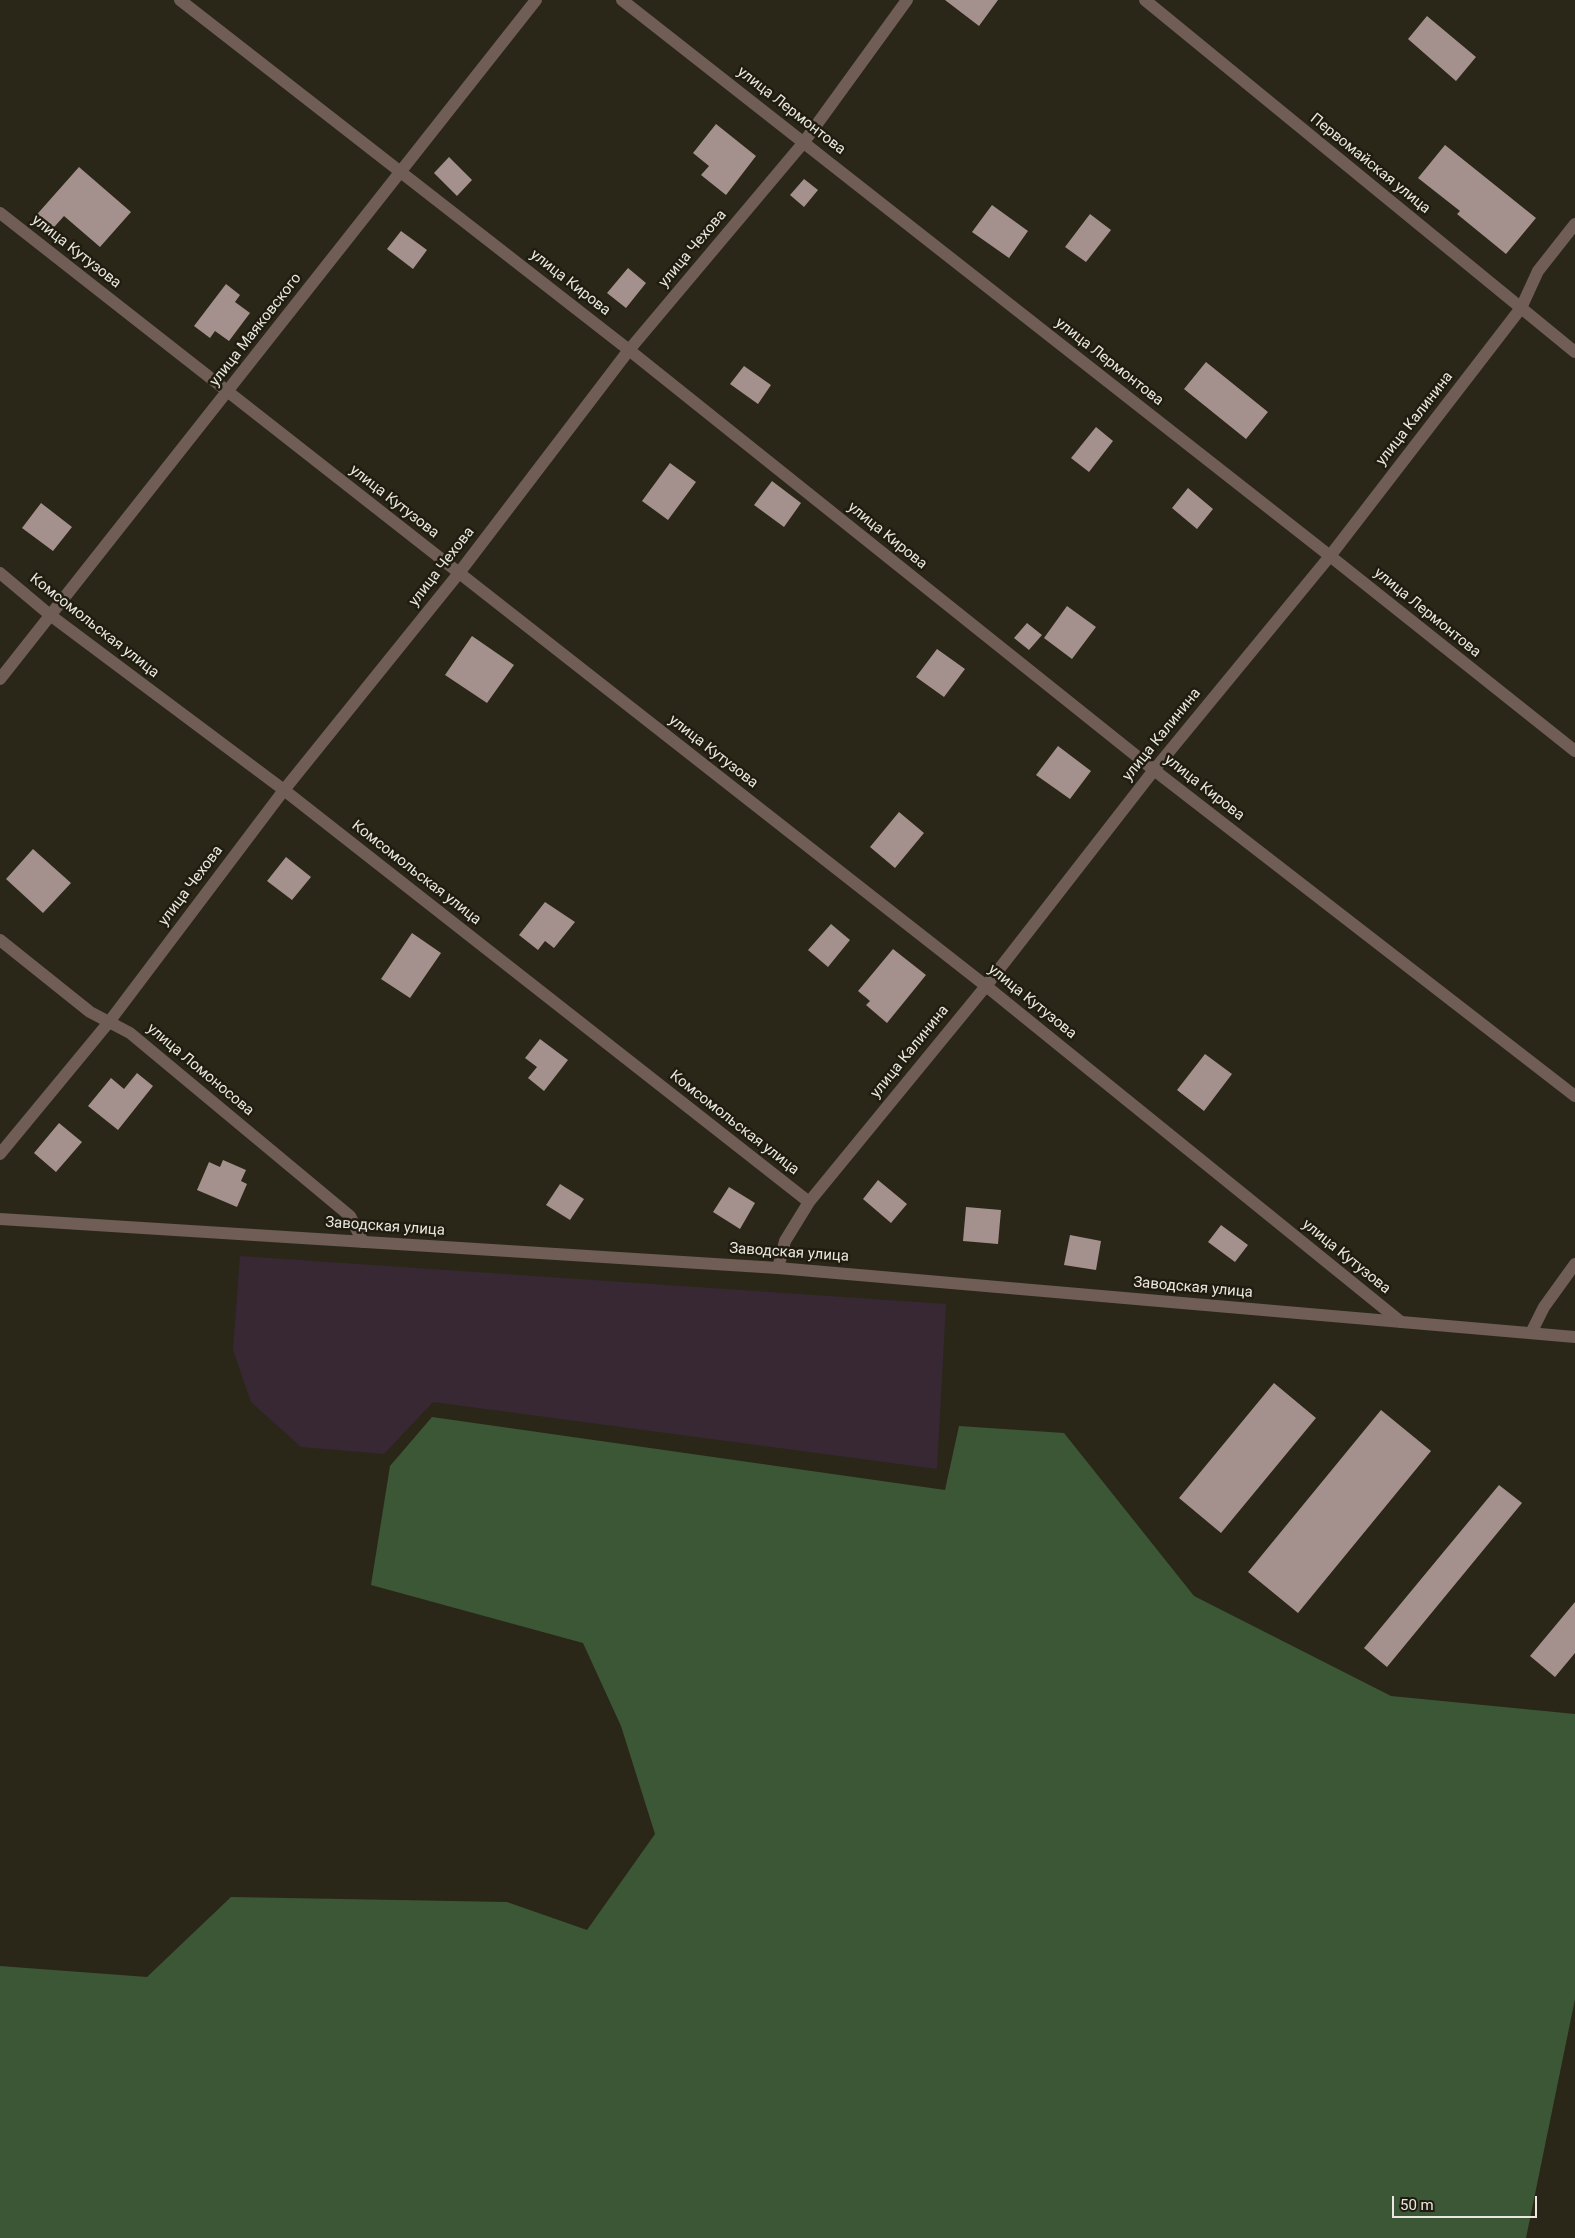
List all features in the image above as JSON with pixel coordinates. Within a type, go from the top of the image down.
[{"type":"street","name":"улица Кирова","points":[[180,0],[630,350],[1154,770],[1575,1096]]},
{"type":"street","name":"улица Маяковского","points":[[0,679],[536,0]]},
{"type":"street","name":"улица Лермонтова","points":[[622,0],[1330,556],[1575,751]]},
{"type":"street","name":"улица Чехова","points":[[0,1154],[109,1022],[284,790],[458,573],[630,350],[804,142],[908,0]]},
{"type":"street","name":"Первомайская улица","points":[[1146,0],[1575,352]]},
{"type":"street","name":"улица Кутузова","points":[[0,213],[986,986],[1401,1322]]},
{"type":"street","name":"улица Калинина","points":[[778,1268],[785,1241],[809,1202],[986,986],[1154,770],[1330,556],[1521,308],[1538,271],[1575,224]]},
{"type":"street","name":"Комсомольская улица","points":[[0,573],[50,615],[284,790],[809,1202]]},
{"type":"street","name":"улица Ломоносова","points":[[0,940],[90,1012],[130,1033],[350,1216],[363,1242]]},
{"type":"street","name":"Заводская улица","points":[[0,1218],[778,1268],[1575,1336]]},
{"type":"street","points":[[1531,1333],[1544,1307],[1575,1264]]},
{"type":"shaded area","points":[[240,1256],[946,1304],[937,1469],[433,1402],[384,1454],[301,1447],[251,1402],[233,1350]]},
{"type":"green space","points":[[432,1417],[945,1490],[959,1426],[1064,1433],[1194,1596],[1391,1696],[1575,1714],[1575,1999],[1526,2238],[0,2238],[0,1966],[147,1977],[231,1897],[507,1902],[587,1930],[655,1834],[621,1726],[583,1643],[371,1585],[390,1466]]},
{"type":"building","points":[[945,0],[998,0],[979,26]]},
{"type":"building","points":[[1427,16],[1476,57],[1456,81],[1408,39]]},
{"type":"building","points":[[716,124],[756,156],[726,195],[701,175],[709,166],[693,153]]},
{"type":"building","points":[[1445,145],[1536,218],[1506,254],[1457,214],[1460,211],[1418,178]]},
{"type":"building","points":[[449,157],[472,180],[457,196],[434,173]]},
{"type":"building","points":[[79,167],[131,212],[100,247],[64,216],[48,234],[32,220]]},
{"type":"building","points":[[804,179],[818,190],[804,207],[790,195]]},
{"type":"building","points":[[992,205],[1028,231],[1009,258],[972,232]]},
{"type":"building","points":[[1090,214],[1111,230],[1086,262],[1065,247]]},
{"type":"building","points":[[401,231],[427,250],[413,269],[387,249]]},
{"type":"building","points":[[628,268],[646,283],[626,308],[607,293]]},
{"type":"building","points":[[226,284],[240,295],[235,302],[250,313],[229,341],[215,331],[210,338],[194,326]]},
{"type":"building","points":[[1206,362],[1268,412],[1246,439],[1184,389]]},
{"type":"building","points":[[744,366],[771,385],[758,404],[730,384]]},
{"type":"building","points":[[1096,427],[1113,441],[1089,472],[1071,458]]},
{"type":"building","points":[[670,463],[696,482],[668,520],[642,501]]},
{"type":"building","points":[[772,481],[801,503],[784,527],[754,505]]},
{"type":"building","points":[[1188,488],[1213,509],[1197,529],[1172,508]]},
{"type":"building","points":[[41,503],[72,527],[53,551],[22,528]]},
{"type":"building","points":[[1067,606],[1096,627],[1072,659],[1044,638]]},
{"type":"building","points":[[1027,623],[1042,635],[1029,650],[1014,638]]},
{"type":"building","points":[[472,636],[514,665],[487,703],[445,675]]},
{"type":"building","points":[[937,649],[965,669],[944,697],[916,677]]},
{"type":"building","points":[[1058,746],[1091,771],[1070,799],[1036,775]]},
{"type":"building","points":[[899,812],[924,833],[895,868],[870,847]]},
{"type":"building","points":[[33,849],[71,883],[43,913],[6,879]]},
{"type":"building","points":[[286,857],[311,877],[292,900],[267,881]]},
{"type":"building","points":[[545,902],[575,922],[554,948],[545,941],[538,950],[519,935]]},
{"type":"building","points":[[831,924],[850,940],[828,967],[808,950]]},
{"type":"building","points":[[412,933],[441,953],[410,998],[381,979]]},
{"type":"building","points":[[893,949],[926,975],[887,1023],[866,1005],[870,1001],[858,991]]},
{"type":"building","points":[[540,1039],[568,1060],[544,1091],[528,1078],[537,1067],[525,1058]]},
{"type":"building","points":[[1205,1054],[1232,1074],[1204,1111],[1177,1090]]},
{"type":"building","points":[[137,1073],[153,1086],[118,1130],[88,1106],[111,1078],[124,1089]]},
{"type":"building","points":[[59,1123],[82,1142],[56,1172],[34,1153]]},
{"type":"building","points":[[223,1160],[246,1170],[241,1181],[247,1184],[237,1207],[197,1190],[209,1162],[220,1167]]},
{"type":"building","points":[[878,1180],[907,1204],[891,1223],[863,1199]]},
{"type":"building","points":[[560,1184],[584,1199],[570,1220],[546,1205]]},
{"type":"building","points":[[729,1187],[755,1203],[740,1229],[713,1212]]},
{"type":"building","points":[[966,1207],[1001,1210],[998,1244],[963,1241]]},
{"type":"building","points":[[1221,1225],[1248,1245],[1235,1262],[1208,1242]]},
{"type":"building","points":[[1070,1235],[1101,1241],[1096,1270],[1064,1265]]},
{"type":"building","points":[[1274,1383],[1316,1418],[1221,1533],[1179,1498]]},
{"type":"building","points":[[1381,1410],[1431,1451],[1298,1613],[1248,1572]]},
{"type":"building","points":[[1499,1485],[1522,1503],[1387,1667],[1364,1648]]},
{"type":"building","points":[[1575,1602],[1575,1653],[1555,1677],[1530,1656]]}]
